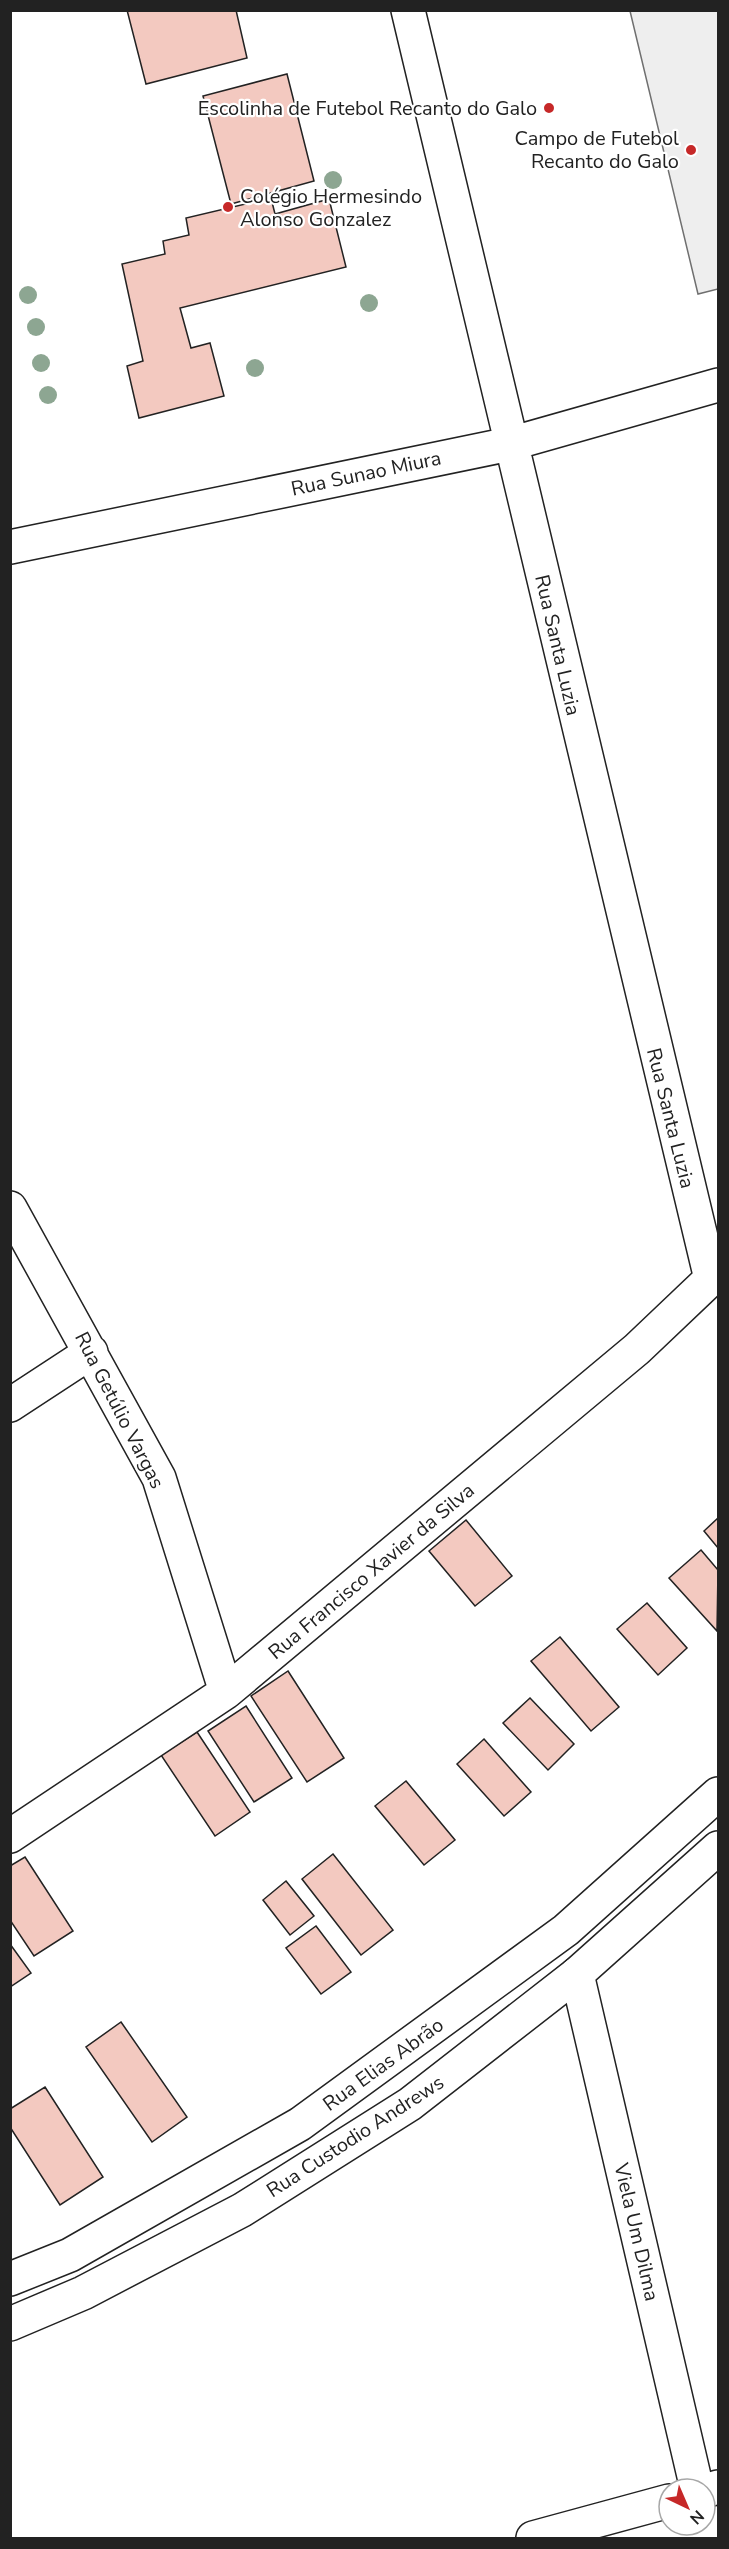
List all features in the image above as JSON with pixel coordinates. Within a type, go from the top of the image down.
[{"type":"street","name":"Rua Santa Luzia","points":[[408,10],[510,444],[715,1276]]},
{"type":"street","name":"Rua Sunao Miura","points":[[10,547],[510,444],[718,385]]},
{"type":"street","name":"Rua Getúlio Vargas","points":[[10,1208],[159,1478],[226,1692]]},
{"type":"street","name":"Rua Francisco Xavier da Silva","points":[[10,1836],[226,1692],[637,1349],[715,1276]]},
{"type":"street","points":[[10,1405],[91,1352]]},
{"type":"street","name":"Rua Elias Abrão","points":[[10,2279],[70,2255],[300,2124],[566,1930],[718,1794]]},
{"type":"street","name":"Rua Custodio Andrews","points":[[10,2324],[83,2293],[242,2210],[411,2104],[577,1974],[718,1848]]},
{"type":"street","name":"Viela Um Dilma","points":[[577,1974],[694,2477]]},
{"type":"street","points":[[533,2538],[657,2504]]},
{"type":"shaded area","name":"Campo de Futebol Recanto do Galo","points":[[630,11],[718,11],[718,289],[698,294]]},
{"type":"building","points":[[127,10],[236,10],[247,58],[146,84]]},
{"type":"building","points":[[287,74],[314,181],[231,204],[203,96]]},
{"type":"building","points":[[271,198],[275,214],[329,199],[346,267],[180,308],[191,348],[210,343],[224,396],[139,418],[127,366],[143,361],[122,264],[165,254],[163,241],[189,235],[186,218]]},
{"type":"building","points":[[718,1518],[718,1548],[704,1531]]},
{"type":"building","points":[[466,1520],[512,1576],[475,1606],[429,1551]]},
{"type":"building","points":[[701,1550],[718,1570],[717,1631],[669,1578]]},
{"type":"building","points":[[647,1603],[687,1648],[658,1675],[617,1629]]},
{"type":"building","points":[[560,1637],[619,1707],[591,1731],[531,1661]]},
{"type":"building","points":[[288,1671],[344,1758],[307,1782],[251,1696]]},
{"type":"building","points":[[530,1698],[574,1744],[548,1770],[503,1723]]},
{"type":"building","points":[[246,1706],[292,1778],[254,1802],[208,1731]]},
{"type":"building","points":[[197,1732],[250,1812],[215,1836],[161,1755]]},
{"type":"building","points":[[484,1739],[531,1792],[504,1816],[457,1764]]},
{"type":"building","points":[[406,1781],[455,1840],[424,1865],[375,1806]]},
{"type":"building","points":[[333,1854],[393,1930],[361,1955],[302,1879]]},
{"type":"building","points":[[25,1857],[73,1931],[34,1956],[10,1920],[10,1866]]},
{"type":"building","points":[[286,1881],[314,1916],[290,1935],[263,1900]]},
{"type":"building","points":[[316,1926],[351,1972],[321,1994],[286,1948]]},
{"type":"building","points":[[10,1944],[31,1973],[10,1987]]},
{"type":"building","points":[[121,2022],[187,2117],[152,2142],[86,2047]]},
{"type":"building","points":[[45,2087],[103,2177],[60,2205],[10,2127],[10,2109]]},
{"type":"place","name":"Escolinha de Futebol Recanto do Galo","points":[[549,108]]},
{"type":"place","name":"Campo de Futebol Recanto do Galo","points":[[691,150]]},
{"type":"place","name":"Colégio Hermesindo Alonso Gonzalez","points":[[228,207]]}]
